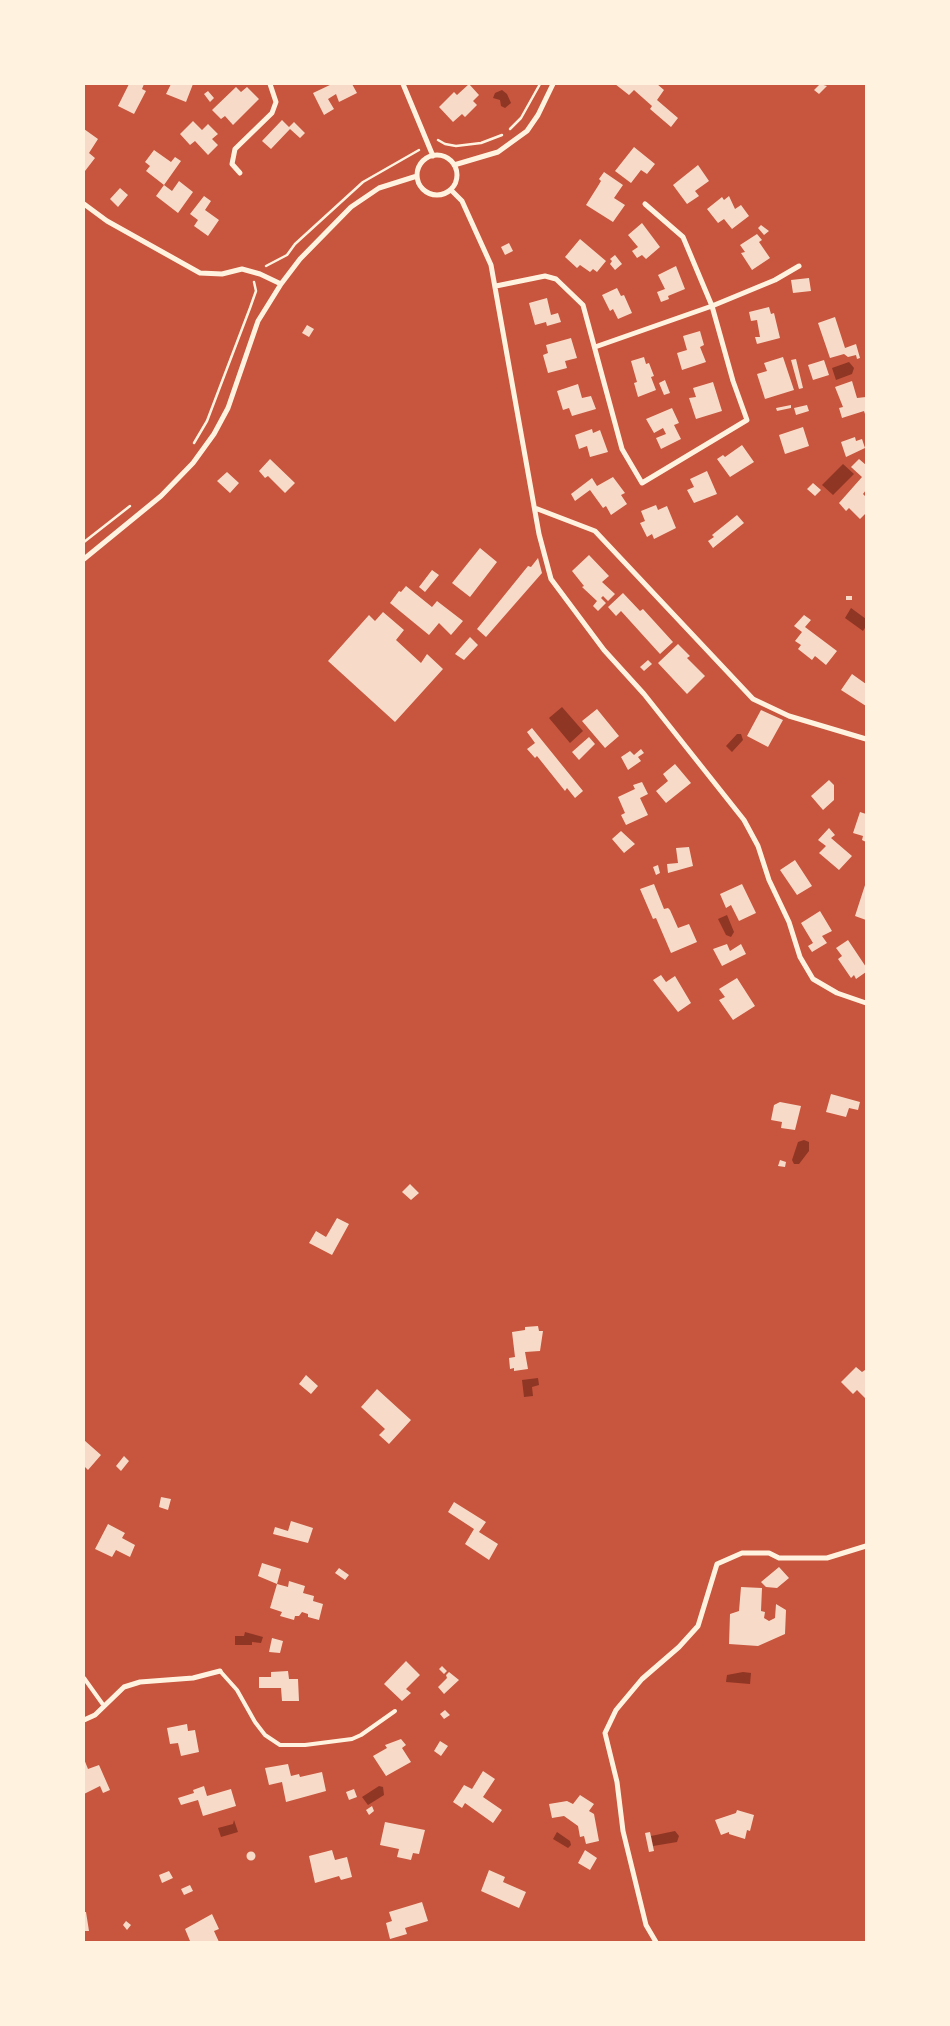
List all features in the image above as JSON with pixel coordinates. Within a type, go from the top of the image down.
[{"type":"street","points":[[240,172],[232,164],[235,149],[272,113],[276,102],[270,84]]},
{"type":"street","points":[[403,84],[432,156]]},
{"type":"street","points":[[454,165],[498,152],[527,131],[538,115],[553,84]]},
{"type":"street","points":[[441,155],[449,158],[454,165],[457,178],[451,190],[439,195],[432,195],[422,188],[417,176],[421,163],[432,156],[441,155]]},
{"type":"street","points":[[84,559],[161,496],[194,463],[214,434],[228,408],[258,321],[281,284],[324,233],[352,206],[379,188],[417,176]]},
{"type":"street","points":[[451,190],[462,201],[491,265],[535,508],[551,579],[604,650],[644,694],[744,820],[758,846],[769,880],[789,922],[800,957],[813,979],[837,993],[866,1004]]},
{"type":"street","points":[[84,204],[107,221],[200,273],[222,274],[242,269],[260,274],[281,284]]},
{"type":"street","points":[[496,286],[545,276],[556,279],[583,305],[622,448],[642,483],[747,420],[732,380],[712,306],[683,237],[645,204]]},
{"type":"street","points":[[595,347],[712,306],[775,280],[799,266]]},
{"type":"street","points":[[535,508],[595,532],[753,699],[789,716],[866,739]]},
{"type":"street","points":[[656,1942],[646,1925],[623,1831],[617,1782],[605,1733],[616,1710],[642,1679],[679,1647],[698,1626],[717,1564],[742,1553],[769,1553],[779,1558],[827,1558],[866,1546]]},
{"type":"street","points":[[84,1720],[95,1715],[124,1686],[140,1682],[193,1678],[220,1671]]},
{"type":"lane","points":[[220,1671],[237,1690],[255,1722],[266,1735],[280,1745],[305,1745],[352,1739],[362,1735],[395,1711]]},
{"type":"lane","points":[[84,1678],[104,1706]]},
{"type":"path","points":[[435,138],[445,144],[456,146],[481,143],[505,134],[521,118],[540,84]]},
{"type":"path","points":[[189,450],[207,421],[256,291],[253,284],[256,280]]},
{"type":"path","points":[[84,542],[131,506]]},
{"type":"shaded area","points":[[502,90],[507,94],[511,103],[505,108],[501,106],[500,100],[493,98],[495,93]]},
{"type":"shaded area","points":[[849,362],[854,368],[852,374],[836,380],[832,368]]},
{"type":"shaded area","points":[[843,464],[854,474],[833,495],[822,485]]},
{"type":"shaded area","points":[[851,608],[866,619],[866,626],[863,631],[845,618]]},
{"type":"shaded area","points":[[562,707],[583,731],[570,743],[549,718]]},
{"type":"shaded area","points":[[737,734],[741,734],[743,740],[732,752],[726,746]]},
{"type":"shaded area","points":[[727,915],[734,932],[731,937],[726,935],[718,919]]},
{"type":"shaded area","points":[[804,1140],[809,1142],[809,1151],[799,1164],[794,1164],[792,1160],[798,1142]]},
{"type":"shaded area","points":[[538,1378],[539,1385],[532,1387],[533,1396],[524,1397],[522,1380]]},
{"type":"shaded area","points":[[245,1632],[263,1637],[261,1643],[252,1642],[252,1645],[235,1645],[235,1636],[244,1636]]},
{"type":"shaded area","points":[[743,1672],[751,1673],[750,1684],[726,1682],[727,1675]]},
{"type":"shaded area","points":[[379,1786],[383,1787],[384,1795],[368,1805],[362,1797]]},
{"type":"shaded area","points":[[234,1820],[238,1832],[221,1837],[218,1828],[233,1824]]},
{"type":"shaded area","points":[[675,1831],[679,1836],[677,1842],[653,1846],[651,1836]]},
{"type":"shaded area","points":[[557,1832],[570,1841],[571,1845],[568,1848],[553,1839]]},
{"type":"building","points":[[129,84],[144,84],[142,89],[146,91],[134,114],[118,106]]},
{"type":"building","points":[[171,84],[193,84],[186,102],[166,94]]},
{"type":"building","points":[[332,84],[352,84],[357,93],[339,102],[336,94],[328,99],[334,109],[324,115],[313,93]]},
{"type":"building","points":[[469,84],[479,95],[473,101],[477,105],[465,117],[462,114],[453,122],[439,107],[454,92],[457,95]]},
{"type":"building","points":[[615,84],[657,84],[664,90],[657,100],[678,118],[671,127],[650,109],[652,106],[634,90],[629,95]]},
{"type":"building","points":[[820,84],[827,86],[819,94],[814,90]]},
{"type":"building","points":[[236,87],[241,92],[247,87],[259,99],[233,125],[225,116],[221,119],[212,110]]},
{"type":"building","points":[[208,91],[214,98],[210,102],[204,94]]},
{"type":"building","points":[[282,120],[289,127],[294,122],[305,133],[300,138],[290,129],[271,149],[262,141]]},
{"type":"building","points":[[193,121],[202,130],[208,124],[218,134],[212,139],[218,145],[208,155],[195,141],[190,145],[180,134]]},
{"type":"building","points":[[84,129],[98,139],[89,153],[95,158],[85,171]]},
{"type":"building","points":[[634,147],[655,164],[647,174],[641,170],[631,183],[615,171]]},
{"type":"building","points":[[154,150],[171,162],[175,157],[181,161],[164,185],[146,171],[150,166],[145,162]]},
{"type":"building","points":[[698,165],[709,181],[695,191],[699,196],[687,204],[673,185]]},
{"type":"building","points":[[604,172],[623,185],[614,198],[625,205],[613,222],[586,205],[601,181],[599,179]]},
{"type":"building","points":[[179,181],[193,192],[178,213],[156,196],[164,185],[172,191]]},
{"type":"building","points":[[120,188],[128,195],[118,207],[110,199]]},
{"type":"building","points":[[204,196],[211,201],[205,210],[219,220],[208,236],[194,226],[198,220],[190,214]]},
{"type":"building","points":[[729,196],[735,209],[741,205],[749,216],[732,229],[724,219],[718,223],[707,209],[722,197],[724,200]]},
{"type":"building","points":[[642,223],[660,247],[646,259],[642,255],[637,258],[632,251],[638,247],[628,235]]},
{"type":"building","points":[[761,225],[769,231],[764,235],[758,228]]},
{"type":"building","points":[[757,234],[762,240],[759,242],[770,258],[752,270],[741,253],[745,252],[740,245]]},
{"type":"building","points":[[580,239],[606,261],[597,272],[593,269],[590,272],[580,265],[577,268],[565,257]]},
{"type":"building","points":[[509,243],[513,251],[505,255],[501,247]]},
{"type":"building","points":[[615,255],[622,264],[615,270],[610,264],[612,261],[610,259]]},
{"type":"building","points":[[676,266],[685,289],[668,296],[669,299],[661,302],[657,292],[665,289],[658,275]]},
{"type":"building","points":[[809,278],[811,291],[793,293],[791,280]]},
{"type":"building","points":[[617,288],[621,296],[624,295],[632,313],[618,319],[613,309],[610,311],[602,295]]},
{"type":"building","points":[[547,298],[551,315],[558,313],[561,322],[547,326],[546,322],[535,325],[529,303]]},
{"type":"building","points":[[769,307],[771,314],[774,313],[780,338],[757,344],[755,337],[760,337],[757,320],[751,321],[749,312]]},
{"type":"building","points":[[835,317],[845,348],[856,344],[860,358],[857,359],[856,355],[848,357],[844,354],[830,358],[818,323]]},
{"type":"building","points":[[307,325],[314,329],[309,337],[302,333]]},
{"type":"building","points":[[700,331],[704,345],[700,347],[706,362],[682,370],[677,353],[687,350],[683,336]]},
{"type":"building","points":[[571,338],[577,358],[565,361],[567,368],[548,373],[543,355],[548,353],[546,345]]},
{"type":"building","points":[[644,357],[646,364],[649,363],[654,376],[651,377],[656,390],[638,397],[634,383],[637,382],[631,361]]},
{"type":"building","points":[[783,357],[794,390],[765,399],[757,374],[767,371],[764,363]]},
{"type":"building","points":[[796,359],[803,388],[799,389],[791,360]]},
{"type":"building","points":[[824,360],[829,375],[813,380],[808,365]]},
{"type":"building","points":[[665,380],[670,393],[664,395],[659,383]]},
{"type":"building","points":[[852,381],[857,398],[866,397],[866,417],[864,411],[842,418],[839,408],[843,407],[835,387]]},
{"type":"building","points":[[713,382],[722,411],[696,419],[689,398],[696,397],[693,388]]},
{"type":"building","points":[[578,384],[582,398],[591,396],[596,409],[572,416],[569,408],[563,410],[557,391]]},
{"type":"building","points":[[791,405],[791,408],[777,411],[776,408]]},
{"type":"building","points":[[807,405],[809,411],[796,415],[794,408]]},
{"type":"building","points":[[672,408],[679,423],[674,425],[681,439],[661,449],[656,438],[666,434],[663,428],[654,433],[646,419]]},
{"type":"building","points":[[803,427],[809,446],[785,454],[779,435]]},
{"type":"building","points":[[592,429],[593,433],[600,430],[608,452],[590,457],[587,446],[579,449],[575,435]]},
{"type":"building","points":[[855,437],[856,441],[862,439],[865,448],[846,457],[841,442]]},
{"type":"building","points":[[742,445],[754,462],[730,477],[717,459],[723,455],[725,457]]},
{"type":"building","points":[[270,459],[295,483],[285,493],[268,476],[265,478],[259,471]]},
{"type":"building","points":[[859,459],[866,465],[866,490],[863,494],[866,497],[866,513],[860,519],[849,508],[846,511],[839,503],[862,477],[851,467]]},
{"type":"building","points":[[707,471],[717,494],[694,503],[687,490],[694,487],[690,479]]},
{"type":"building","points":[[227,472],[239,483],[230,493],[217,481]]},
{"type":"building","points":[[613,477],[625,493],[621,495],[627,504],[611,515],[606,506],[603,508],[590,490],[575,501],[571,494],[592,478],[597,486]]},
{"type":"building","points":[[813,483],[821,490],[815,496],[807,489]]},
{"type":"building","points":[[656,505],[658,510],[667,506],[676,528],[654,539],[652,534],[647,537],[640,523],[645,521],[641,511]]},
{"type":"building","points":[[737,515],[744,523],[713,548],[708,541],[714,537],[712,535]]},
{"type":"building","points":[[480,548],[497,562],[470,597],[452,583]]},
{"type":"building","points":[[589,555],[609,576],[602,582],[615,594],[608,601],[603,596],[601,598],[606,603],[598,611],[593,606],[597,601],[582,587],[584,586],[572,571]]},
{"type":"building","points":[[538,558],[542,573],[486,637],[477,629],[528,566],[531,567]]},
{"type":"building","points":[[432,570],[439,575],[425,592],[419,587]]},
{"type":"building","points":[[406,586],[432,607],[437,601],[463,621],[451,635],[439,623],[429,635],[390,603],[399,591],[401,592]]},
{"type":"building","points":[[623,593],[640,611],[643,609],[673,642],[660,654],[621,611],[616,616],[608,607]]},
{"type":"building","points":[[846,596],[852,596],[852,600],[846,600]]},
{"type":"building","points":[[383,612],[404,630],[396,640],[421,663],[427,654],[443,669],[395,722],[328,661],[369,615],[375,621]]},
{"type":"building","points":[[804,615],[811,620],[805,627],[837,651],[826,665],[815,656],[812,660],[798,649],[801,645],[795,641],[802,632],[794,626]]},
{"type":"building","points":[[470,637],[478,645],[464,660],[455,654]]},
{"type":"building","points":[[678,644],[690,656],[687,658],[705,676],[687,694],[658,663]]},
{"type":"building","points":[[648,660],[652,664],[644,671],[640,667]]},
{"type":"building","points":[[852,674],[866,684],[866,706],[841,690]]},
{"type":"building","points":[[597,709],[619,736],[605,748],[582,721]]},
{"type":"building","points":[[761,710],[783,720],[768,747],[747,736]]},
{"type":"building","points":[[532,728],[583,791],[575,798],[567,788],[565,791],[537,756],[535,758],[527,749],[535,743],[527,732]]},
{"type":"building","points":[[589,737],[595,744],[579,760],[572,752]]},
{"type":"building","points":[[641,749],[644,753],[638,757],[641,761],[628,770],[621,757],[630,751],[634,755]]},
{"type":"building","points":[[675,764],[691,783],[666,803],[656,791],[668,781],[663,774]]},
{"type":"building","points":[[829,780],[834,785],[834,800],[823,810],[811,796]]},
{"type":"building","points":[[642,782],[648,794],[640,798],[648,815],[626,825],[621,815],[625,813],[618,797],[635,789],[633,785]]},
{"type":"building","points":[[860,812],[866,814],[866,842],[862,840],[863,836],[853,833]]},
{"type":"building","points":[[829,828],[835,835],[831,838],[852,856],[839,870],[819,853],[826,846],[818,840]]},
{"type":"building","points":[[621,831],[635,844],[624,853],[612,839]]},
{"type":"building","points":[[689,847],[693,866],[668,873],[667,864],[678,863],[676,848]]},
{"type":"building","points":[[795,860],[812,886],[797,895],[780,870]]},
{"type":"building","points":[[658,865],[660,873],[656,875],[653,867]]},
{"type":"building","points":[[866,882],[866,920],[855,916]]},
{"type":"building","points":[[654,884],[664,909],[668,908],[670,910],[678,928],[689,924],[697,942],[671,953],[656,918],[653,919],[640,889]]},
{"type":"building","points":[[742,884],[756,913],[739,921],[731,905],[726,908],[720,894]]},
{"type":"building","points":[[820,911],[832,931],[822,936],[827,943],[812,952],[808,946],[813,943],[801,923]]},
{"type":"building","points":[[848,940],[866,967],[866,972],[856,979],[854,975],[851,978],[838,959],[842,956],[836,948]]},
{"type":"building","points":[[727,944],[730,951],[741,944],[746,954],[722,966],[713,949]]},
{"type":"building","points":[[661,975],[666,982],[675,976],[691,1003],[678,1012],[653,980]]},
{"type":"building","points":[[737,978],[755,1006],[733,1020],[719,1000],[725,997],[719,989]]},
{"type":"building","points":[[831,1094],[860,1102],[858,1110],[849,1108],[846,1117],[826,1112]]},
{"type":"building","points":[[780,1102],[801,1106],[795,1130],[781,1128],[782,1122],[771,1120],[774,1105]]},
{"type":"building","points":[[780,1160],[786,1162],[785,1167],[778,1166]]},
{"type":"building","points":[[410,1184],[419,1193],[411,1200],[402,1192]]},
{"type":"building","points":[[337,1218],[349,1224],[332,1255],[309,1243],[316,1231],[326,1237]]},
{"type":"building","points":[[538,1326],[539,1331],[543,1331],[540,1351],[525,1352],[528,1369],[514,1371],[514,1368],[510,1369],[509,1358],[515,1357],[512,1332],[525,1330],[525,1327]]},
{"type":"building","points":[[856,1367],[862,1372],[865,1370],[866,1372],[866,1399],[857,1390],[853,1394],[841,1382]]},
{"type":"building","points":[[306,1375],[318,1386],[311,1394],[299,1384]]},
{"type":"building","points":[[377,1389],[411,1420],[389,1444],[379,1435],[385,1429],[361,1407]]},
{"type":"building","points":[[84,1440],[101,1455],[88,1470],[84,1466]]},
{"type":"building","points":[[124,1456],[129,1461],[121,1471],[116,1466]]},
{"type":"building","points":[[161,1497],[171,1499],[168,1510],[159,1507]]},
{"type":"building","points":[[454,1502],[486,1522],[479,1532],[498,1544],[489,1560],[465,1544],[474,1529],[448,1512]]},
{"type":"building","points":[[291,1521],[313,1528],[308,1543],[273,1534],[275,1527],[288,1531]]},
{"type":"building","points":[[108,1524],[125,1533],[122,1538],[135,1545],[130,1557],[116,1550],[112,1557],[95,1549]]},
{"type":"building","points":[[262,1563],[281,1569],[277,1584],[258,1576]]},
{"type":"building","points":[[779,1567],[789,1578],[777,1588],[766,1587],[761,1582]]},
{"type":"building","points":[[339,1568],[349,1575],[345,1580],[335,1573]]},
{"type":"building","points":[[289,1581],[305,1586],[303,1593],[314,1596],[313,1601],[323,1604],[319,1620],[308,1617],[308,1614],[302,1612],[299,1616],[295,1616],[294,1620],[280,1616],[282,1612],[270,1608],[277,1584],[288,1587]]},
{"type":"building","points":[[741,1587],[762,1588],[761,1611],[765,1612],[764,1618],[769,1621],[775,1618],[776,1604],[786,1610],[785,1634],[758,1646],[729,1644],[730,1614],[739,1611]]},
{"type":"building","points":[[272,1638],[283,1641],[280,1653],[269,1652]]},
{"type":"building","points":[[406,1661],[420,1675],[406,1689],[411,1693],[402,1701],[384,1684]]},
{"type":"building","points":[[442,1666],[447,1671],[444,1674],[439,1669]]},
{"type":"building","points":[[288,1671],[289,1679],[298,1679],[299,1701],[282,1701],[281,1688],[259,1688],[259,1677],[271,1677],[271,1672]]},
{"type":"building","points":[[449,1672],[459,1680],[444,1694],[438,1687],[447,1678],[446,1675]]},
{"type":"building","points":[[445,1710],[450,1715],[444,1719],[440,1714]]},
{"type":"building","points":[[187,1724],[188,1731],[195,1730],[199,1752],[181,1756],[178,1743],[170,1744],[167,1728]]},
{"type":"building","points":[[401,1739],[406,1745],[402,1748],[411,1762],[386,1776],[373,1756],[387,1748],[385,1745]]},
{"type":"building","points":[[440,1741],[448,1746],[441,1756],[434,1751]]},
{"type":"building","points":[[84,1759],[88,1769],[99,1765],[110,1790],[103,1793],[100,1786],[84,1794]]},
{"type":"building","points":[[288,1764],[291,1776],[299,1774],[300,1777],[322,1772],[326,1791],[286,1802],[282,1782],[269,1785],[265,1768]]},
{"type":"building","points":[[483,1771],[495,1779],[483,1797],[502,1810],[493,1823],[465,1803],[462,1808],[453,1802],[464,1785],[472,1789]]},
{"type":"building","points":[[204,1786],[207,1796],[231,1789],[236,1806],[203,1816],[198,1800],[181,1805],[178,1798],[194,1793],[193,1790]]},
{"type":"building","points":[[354,1789],[357,1797],[349,1800],[346,1792]]},
{"type":"building","points":[[580,1795],[594,1804],[589,1811],[594,1814],[599,1841],[586,1844],[584,1836],[580,1837],[578,1826],[564,1816],[552,1818],[549,1804],[567,1801],[573,1804]]},
{"type":"building","points":[[372,1806],[374,1811],[369,1815],[366,1810]]},
{"type":"building","points":[[737,1810],[754,1815],[750,1831],[747,1830],[745,1839],[729,1834],[729,1832],[721,1835],[715,1820],[736,1813]]},
{"type":"building","points":[[385,1822],[425,1830],[419,1854],[413,1853],[411,1860],[397,1857],[399,1849],[380,1845]]},
{"type":"building","points":[[650,1832],[654,1851],[649,1852],[645,1833]]},
{"type":"building","points":[[332,1850],[335,1860],[347,1857],[352,1877],[341,1880],[339,1876],[315,1883],[309,1856]]},
{"type":"building","points":[[585,1850],[597,1858],[590,1870],[578,1863]]},
{"type":"building","points":[[251,1851],[256,1856],[251,1861],[246,1856]]},
{"type":"building","points":[[489,1870],[505,1877],[503,1882],[526,1892],[519,1908],[481,1891]]},
{"type":"building","points":[[169,1871],[173,1878],[162,1883],[159,1875]]},
{"type":"building","points":[[190,1885],[193,1891],[184,1895],[181,1889]]},
{"type":"building","points":[[422,1902],[428,1921],[405,1928],[407,1934],[390,1939],[386,1923],[392,1921],[389,1912]]},
{"type":"building","points":[[84,1912],[86,1912],[89,1931],[84,1931]]},
{"type":"building","points":[[212,1914],[219,1929],[214,1931],[219,1942],[190,1941],[185,1929]]},
{"type":"building","points":[[126,1921],[131,1925],[127,1930],[123,1925]]}]
